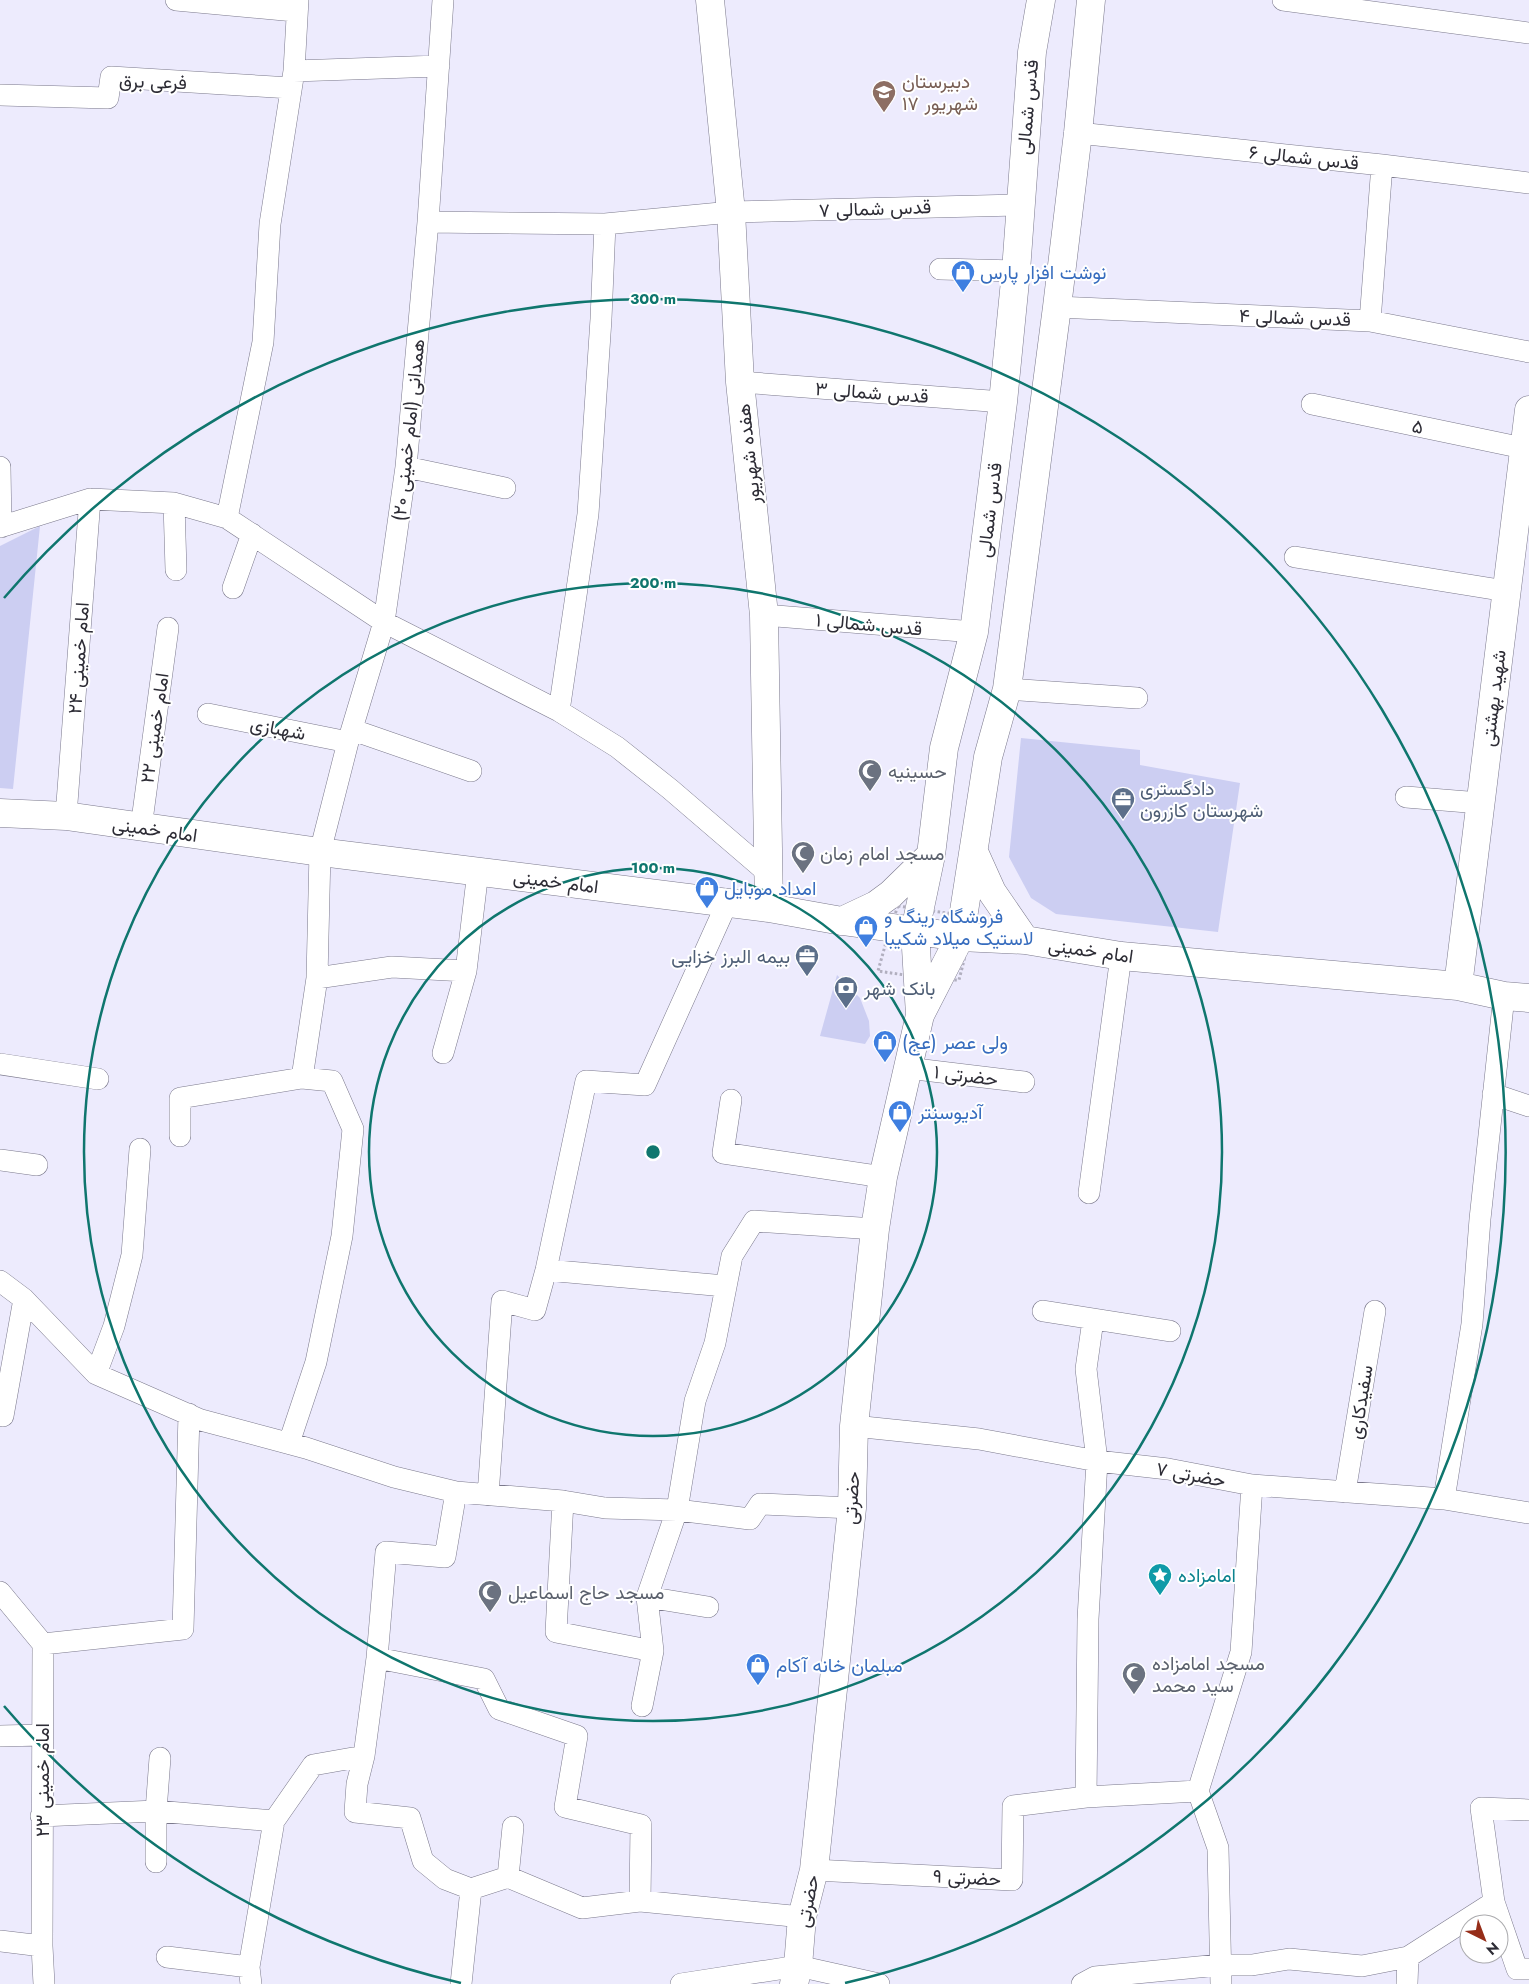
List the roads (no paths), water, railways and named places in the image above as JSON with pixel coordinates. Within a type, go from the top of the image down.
[{"type":"main road","name":"هفده شهریور","points":[[710,0],[732,212],[740,382],[764,615],[769,908]]},
{"type":"main road","name":"قدس شمالی","points":[[920,1015],[914,931],[931,855],[944,748],[974,632],[1003,402],[1016,271],[1019,205],[1032,52],[1041,0]]},
{"type":"main road","points":[[920,1015],[960,937],[988,757],[1007,689],[1057,307],[1078,133],[1091,0]]},
{"type":"main road","name":"شهید بهشتی","points":[[1458,986],[1506,591],[1521,537],[1523,448],[1529,410]]},
{"type":"main road","name":"امام خمینی","points":[[0,813],[66,816],[320,852],[769,908],[842,922],[960,937],[1025,940],[1121,956],[1458,986],[1517,997]]},
{"type":"main road","points":[[974,852],[992,892],[1025,940]]},
{"type":"main road","points":[[842,922],[876,905],[931,855]]},
{"type":"main road","name":"حضرتی","points":[[796,1975],[802,1918],[814,1870],[852,1508],[854,1426],[875,1230],[883,1176],[920,1015]]},
{"type":"street","points":[[176,0],[296,6],[293,79],[270,224],[263,342],[228,518]]},
{"type":"street","name":"همدانی (امام خمینی ۲۰)","points":[[302,1078],[318,978],[320,852],[350,736],[384,622],[406,467],[428,222],[443,0]]},
{"type":"street","points":[[1283,0],[1529,33]]},
{"type":"street","points":[[293,79],[439,66]]},
{"type":"street","name":"فرعی برق","points":[[0,95],[108,98],[111,77],[293,79]]},
{"type":"street","name":"قدس شمالی ۶","points":[[1078,133],[1382,165],[1529,183]]},
{"type":"street","points":[[1370,321],[1382,165]]},
{"type":"street","name":"۷ قدس شمالی","points":[[428,222],[605,224],[732,212],[1019,205]]},
{"type":"street","points":[[559,710],[588,514],[601,319],[605,224]]},
{"type":"street","points":[[940,270],[1016,271]]},
{"type":"street","name":"قدس شمالی ۴","points":[[1057,307],[1370,321],[1529,352]]},
{"type":"street","name":"۳ قدس شمالی","points":[[740,382],[1003,402]]},
{"type":"street","name":"۵","points":[[1312,404],[1523,448]]},
{"type":"street","points":[[0,467],[1,527],[90,499],[174,503],[228,518],[384,622],[559,710],[625,753],[769,874]]},
{"type":"street","points":[[406,467],[504,488]]},
{"type":"street","name":"امام خمینی ۲۴","points":[[66,816],[90,499]]},
{"type":"street","points":[[174,503],[176,570]]},
{"type":"street","points":[[234,588],[252,534]]},
{"type":"street","points":[[1295,557],[1506,591]]},
{"type":"street","name":"قدس شمالی ۱","points":[[764,615],[974,632]]},
{"type":"street","name":"امام خمینی ۲۲","points":[[141,828],[168,628]]},
{"type":"street","points":[[1007,689],[1137,698]]},
{"type":"street","name":"شهبازی","points":[[208,714],[350,736],[471,771]]},
{"type":"street","points":[[1406,797],[1480,803]]},
{"type":"street","points":[[443,1053],[466,970],[478,871]]},
{"type":"street","points":[[488,1495],[502,1301],[535,1310],[546,1270],[586,1081],[645,1085],[727,903]]},
{"type":"street","points":[[1089,1193],[1121,956]]},
{"type":"street","points":[[318,978],[392,967],[466,970]]},
{"type":"street","points":[[1444,1499],[1472,1324],[1493,1094],[1517,997]]},
{"type":"street","points":[[0,1064],[98,1078]]},
{"type":"street","name":"حضرتی ۱","points":[[907,1068],[1024,1082]]},
{"type":"street","points":[[180,1136],[180,1098],[302,1078],[332,1081],[353,1129],[342,1236],[318,1352],[289,1444]]},
{"type":"street","points":[[1493,1094],[1529,1106]]},
{"type":"street","points":[[731,1100],[723,1153],[883,1176]]},
{"type":"street","points":[[96,1374],[114,1326],[132,1255],[140,1149]]},
{"type":"street","points":[[0,1160],[36,1165]]},
{"type":"street","points":[[642,1706],[653,1651],[646,1597],[677,1510],[696,1401],[715,1343],[732,1256],[754,1221],[875,1230]]},
{"type":"street","points":[[546,1270],[725,1286]]},
{"type":"street","points":[[0,1281],[24,1299],[96,1374],[202,1420],[289,1444],[394,1477],[456,1492],[563,1501],[605,1508],[677,1510],[750,1519],[760,1504],[852,1508]]},
{"type":"street","points":[[3,1416],[24,1299]]},
{"type":"street","name":"سفیدکاری","points":[[1345,1492],[1375,1311]]},
{"type":"street","points":[[1043,1312],[1170,1332]]},
{"type":"street","points":[[1086,1797],[1088,1619],[1097,1461],[1086,1369],[1093,1320]]},
{"type":"street","points":[[0,1592],[43,1644],[183,1629],[189,1414]]},
{"type":"street","name":"حضرتی ۷","points":[[854,1426],[979,1439],[1097,1461],[1168,1469],[1252,1485],[1444,1499],[1529,1513]]},
{"type":"street","points":[[1220,1974],[1218,1848],[1198,1791],[1241,1652],[1252,1485]]},
{"type":"street","points":[[456,1492],[445,1557],[386,1552],[377,1658],[364,1756],[357,1784],[355,1812],[410,1818],[423,1862],[445,1879],[471,1889],[508,1877],[582,1908],[640,1901],[802,1918]]},
{"type":"street","points":[[563,1501],[556,1632],[653,1651]]},
{"type":"street","points":[[646,1597],[708,1607]]},
{"type":"street","name":"امام خمینی ۲۳","points":[[43,1644],[41,1816],[44,1984]]},
{"type":"street","points":[[377,1658],[484,1679],[499,1709],[577,1736],[565,1808],[641,1825],[640,1901]]},
{"type":"street","points":[[0,1736],[42,1736]]},
{"type":"street","points":[[167,1957],[250,1976],[274,1821],[313,1765],[364,1756]]},
{"type":"street","points":[[156,1862],[156,1811],[160,1758]]},
{"type":"street","name":"حضرتی ۹","points":[[814,1870],[1012,1880],[1013,1806],[1086,1797],[1198,1791]]},
{"type":"street","points":[[1529,1810],[1481,1808],[1494,1902],[1516,1969],[1529,1969]]},
{"type":"street","points":[[41,1816],[156,1811],[274,1821]]},
{"type":"street","points":[[508,1877],[513,1827]]},
{"type":"street","points":[[461,1984],[471,1889]]},
{"type":"street","points":[[1082,1984],[1095,1978],[1220,1974],[1252,1965],[1289,1959],[1362,1966],[1408,1957],[1494,1902]]},
{"type":"street","points":[[0,1942],[42,1946]]},
{"type":"street","points":[[1407,1984],[1408,1957]]},
{"type":"street","points":[[681,1984],[796,1975],[880,1984]]},
{"type":"place","name":"دبیرستان ۱۷ شهریور","points":[[884,113]]},
{"type":"place","name":"نوشت افزار پارس","points":[[963,293]]},
{"type":"place","name":"حسینیه","points":[[870,792]]},
{"type":"place","name":"دادگستری شهرستان کازرون","points":[[1123,820]]},
{"type":"place","name":"مسجد امام زمان","points":[[803,874]]},
{"type":"place","name":"امداد موبایل","points":[[707,909]]},
{"type":"place","name":"فروشگاه رینگ و لاستیک میلاد شکیبا","points":[[866,948]]},
{"type":"place","name":"بیمه البرز خزایی","points":[[807,977]]},
{"type":"place","name":"بانک شهر","points":[[846,1009]]},
{"type":"place","name":"ولی عصر (عج)","points":[[885,1063]]},
{"type":"place","name":"آدیوسنتر","points":[[900,1133]]},
{"type":"place","name":"امامزاده","points":[[1160,1596]]},
{"type":"place","name":"مسجد حاج اسماعیل","points":[[490,1613]]},
{"type":"place","name":"مبلمان خانه آکام","points":[[758,1686]]},
{"type":"place","name":"مسجد امامزاده سید محمد","points":[[1134,1695]]}]
